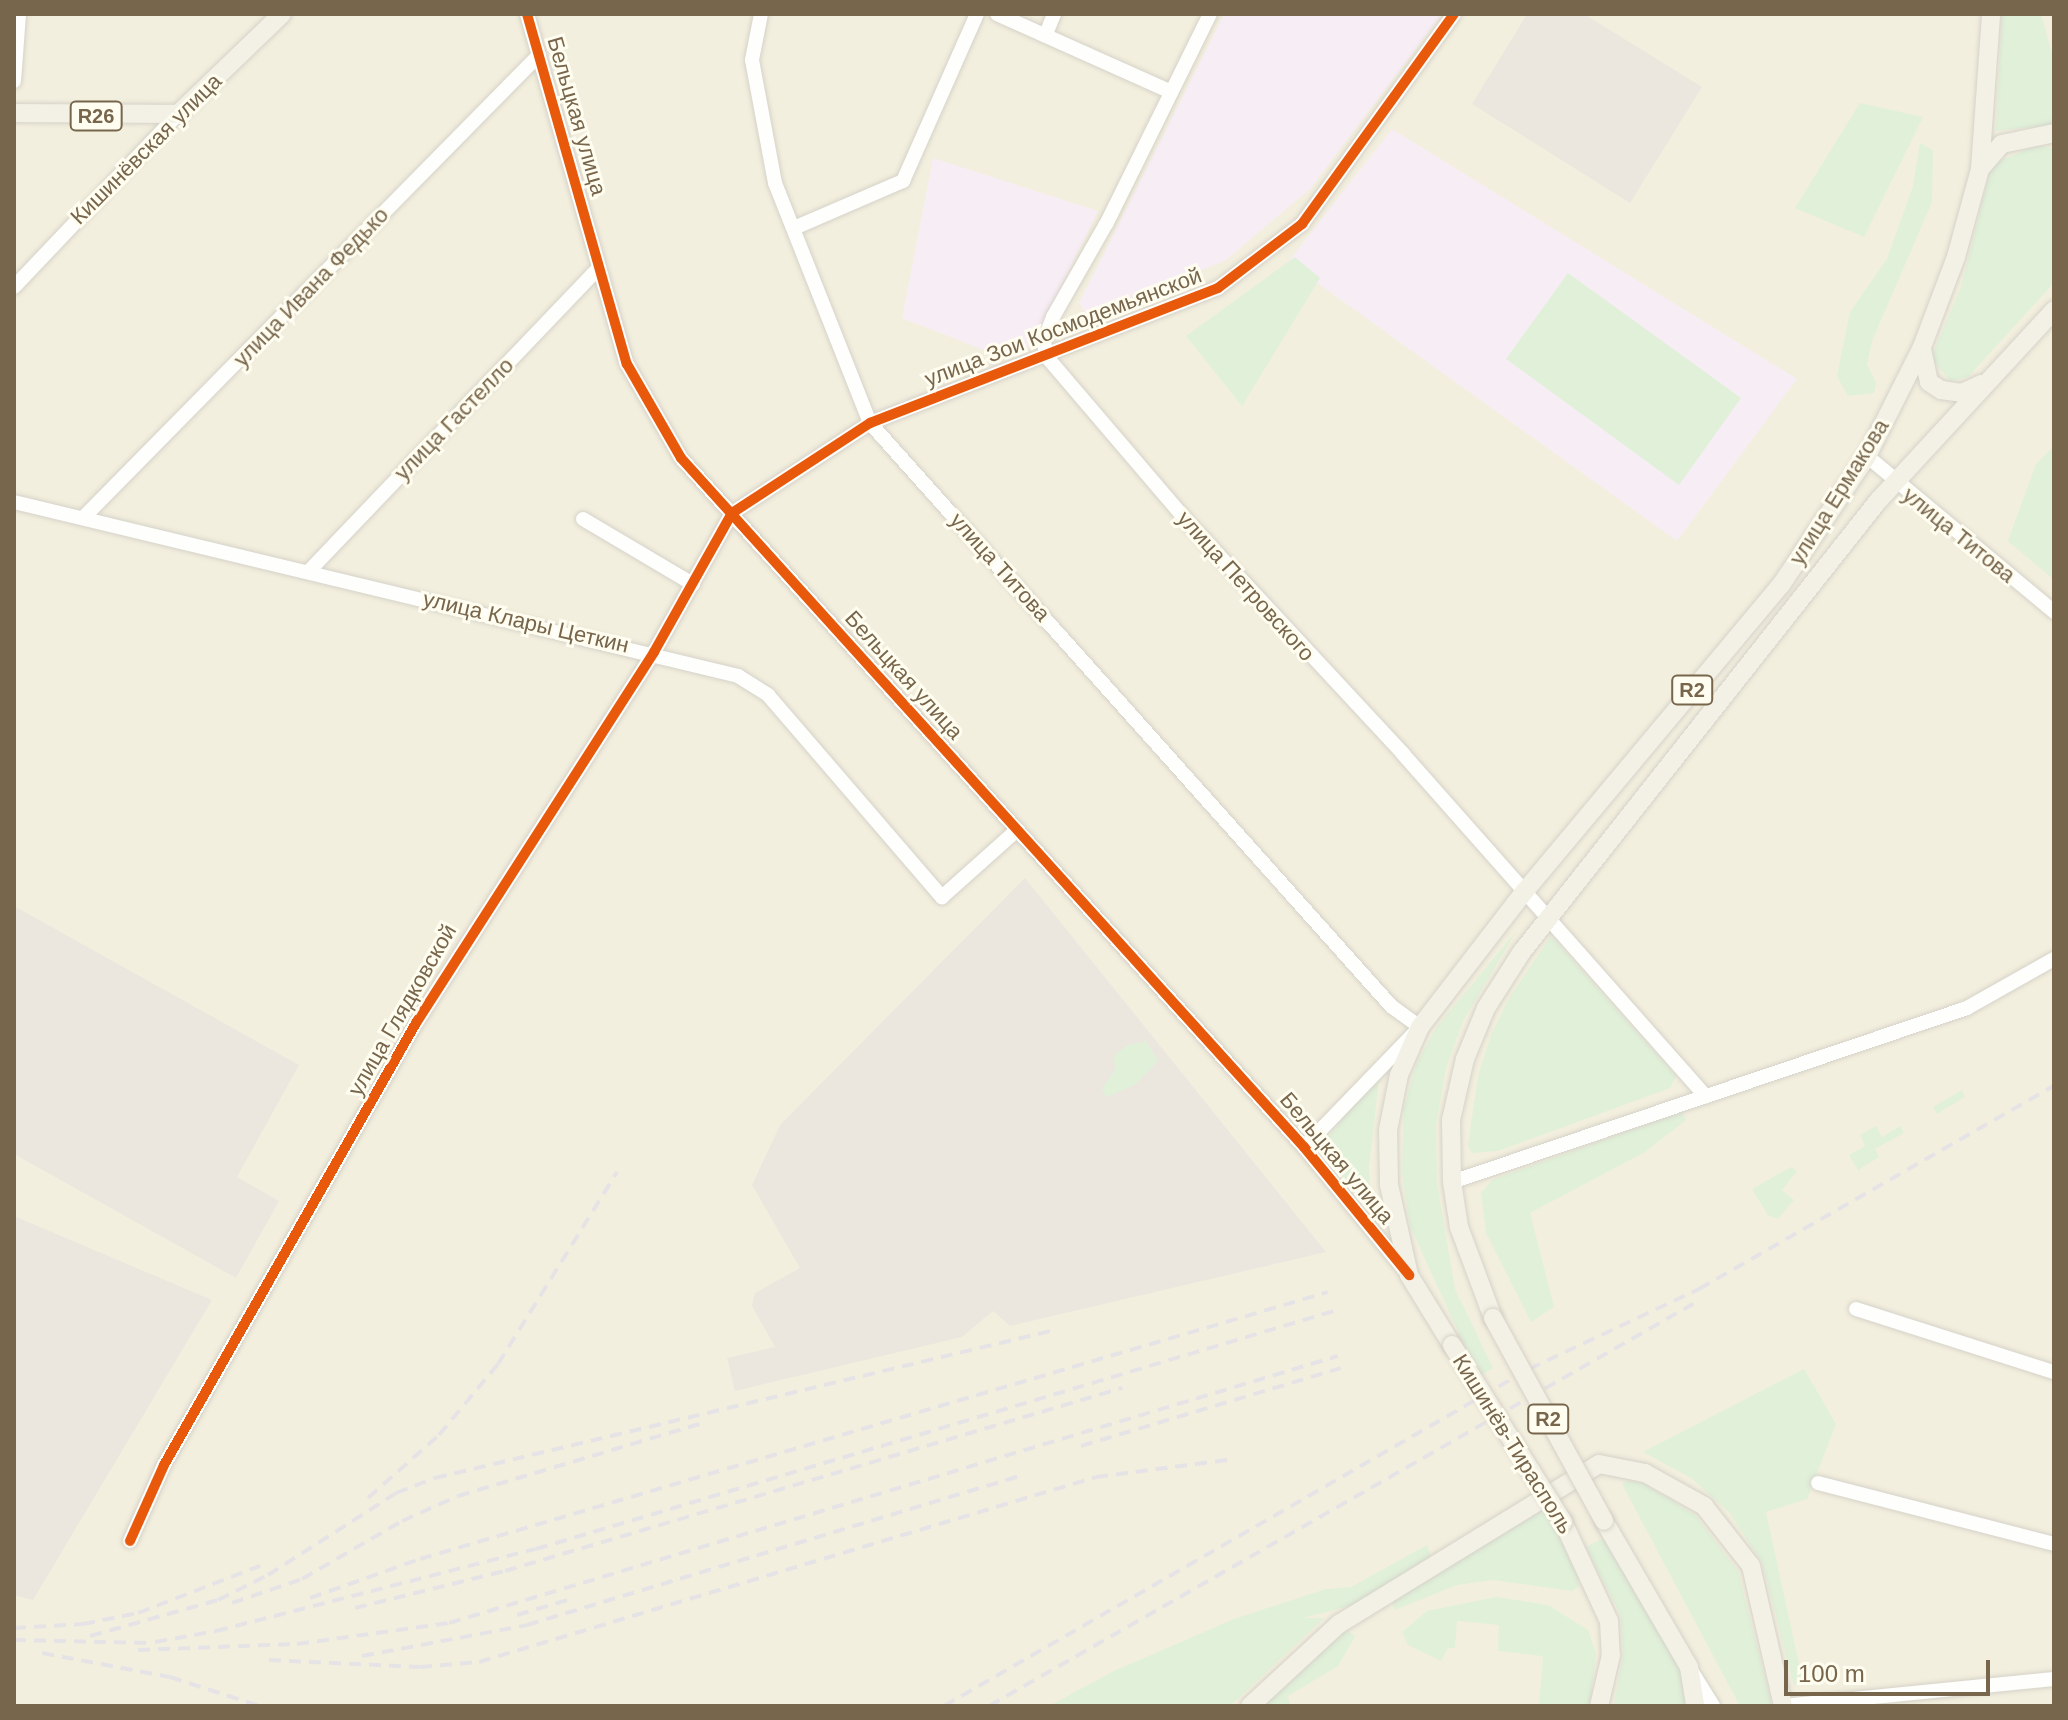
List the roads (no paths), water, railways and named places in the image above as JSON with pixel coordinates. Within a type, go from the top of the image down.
[{"type":"main road","name":"Кишинёвская улица","points":[[178,114],[282,14]]},
{"type":"main road","name":"улица Ермакова","points":[[1524,892],[1781,585],[1867,456],[1922,347],[1956,257],[1980,169],[1991,14]]},
{"type":"main road","name":"R26","points":[[14,113],[178,114]]},
{"type":"main road","points":[[1980,169],[2002,144],[2054,133]]},
{"type":"main road","name":"улица Ермакова","points":[[1548,919],[1895,483],[2054,310]]},
{"type":"main road","points":[[1922,347],[1929,382],[1941,390],[1962,393],[1989,381]]},
{"type":"main road","name":"Кишинёв-Тирасполь","points":[[1524,892],[1420,1027],[1399,1075],[1388,1130],[1389,1185],[1409,1275],[1563,1522],[1609,1621],[1611,1655],[1599,1706]]},
{"type":"main road","name":"R2","points":[[1548,919],[1486,1008],[1465,1059],[1451,1120],[1452,1182],[1459,1227],[1493,1318],[1604,1521],[1689,1667],[1695,1706]]},
{"type":"main road","points":[[1250,1706],[1339,1624],[1599,1464],[1645,1473],[1704,1506],[1751,1566],[1783,1706]]},
{"type":"street","points":[[14,81],[19,14]]},
{"type":"street","name":"Бельцкая улица","points":[[527,14],[627,364],[681,458],[1304,1147],[1409,1275]]},
{"type":"street","name":"улица Титова","points":[[761,14],[752,60],[761,123],[775,183],[870,423],[1391,1006],[1420,1027]]},
{"type":"street","points":[[794,228],[903,181],[977,14]]},
{"type":"street","points":[[997,14],[1171,92]]},
{"type":"street","points":[[1046,34],[1054,14]]},
{"type":"street","points":[[1046,356],[1044,341],[1053,317],[1210,14]]},
{"type":"street","name":"улица Зои Космодемьянской","points":[[732,513],[870,423],[1218,288],[1302,224],[1454,14]]},
{"type":"street","name":"улица Ивана Федько","points":[[83,518],[539,55]]},
{"type":"street","name":"Кишинёвская улица","points":[[14,287],[178,114]]},
{"type":"street","name":"улица Гастелло","points":[[310,570],[599,268]]},
{"type":"street","name":"улица Петровского","points":[[1046,356],[1185,519],[1706,1096]]},
{"type":"street","name":"улица Титова","points":[[1867,456],[1895,483],[2054,612]]},
{"type":"street","name":"улица Клары Цеткин","points":[[14,502],[654,652],[738,676],[768,695],[942,897],[1017,830]]},
{"type":"street","name":"улица Глядковской","points":[[130,1541],[164,1465],[416,1023],[654,652],[732,513]]},
{"type":"street","points":[[583,519],[693,584]]},
{"type":"street","points":[[1452,1182],[1967,1008],[2054,959]]},
{"type":"street","points":[[1304,1147],[1420,1027]]},
{"type":"street","points":[[1856,1309],[2054,1372]]},
{"type":"street","points":[[1818,1483],[2054,1544]]},
{"type":"street","points":[[1689,1667],[1713,1706]]},
{"type":"street","points":[[1783,1706],[2054,1679]]},
{"type":"railway","points":[[944,1706],[1529,1369],[1699,1289],[2054,1086]]},
{"type":"railway","points":[[368,1498],[439,1435],[498,1364],[617,1172]]},
{"type":"railway","points":[[310,1598],[420,1559],[1328,1292]]},
{"type":"railway","points":[[989,1706],[1693,1304]]},
{"type":"railway","points":[[155,1642],[216,1631],[536,1549],[1334,1311]]},
{"type":"railway","points":[[90,1636],[218,1600],[268,1575],[396,1493],[435,1478],[1055,1330]]},
{"type":"railway","points":[[138,1650],[297,1644],[449,1623],[1338,1356]]},
{"type":"railway","points":[[1081,1446],[1341,1368]]},
{"type":"railway","points":[[355,1608],[505,1571],[1122,1388]]},
{"type":"railway","points":[[232,1603],[302,1579],[402,1521],[458,1496],[700,1424]]},
{"type":"railway","points":[[269,1660],[420,1667],[479,1662],[1096,1477],[1235,1459]]},
{"type":"railway","points":[[362,1656],[527,1625],[1023,1475]]},
{"type":"railway","points":[[14,1628],[83,1624],[138,1613],[260,1566]]},
{"type":"railway","points":[[517,1615],[571,1599]]},
{"type":"railway","points":[[14,1640],[150,1643]]},
{"type":"railway","points":[[42,1653],[170,1677],[260,1706]]}]
